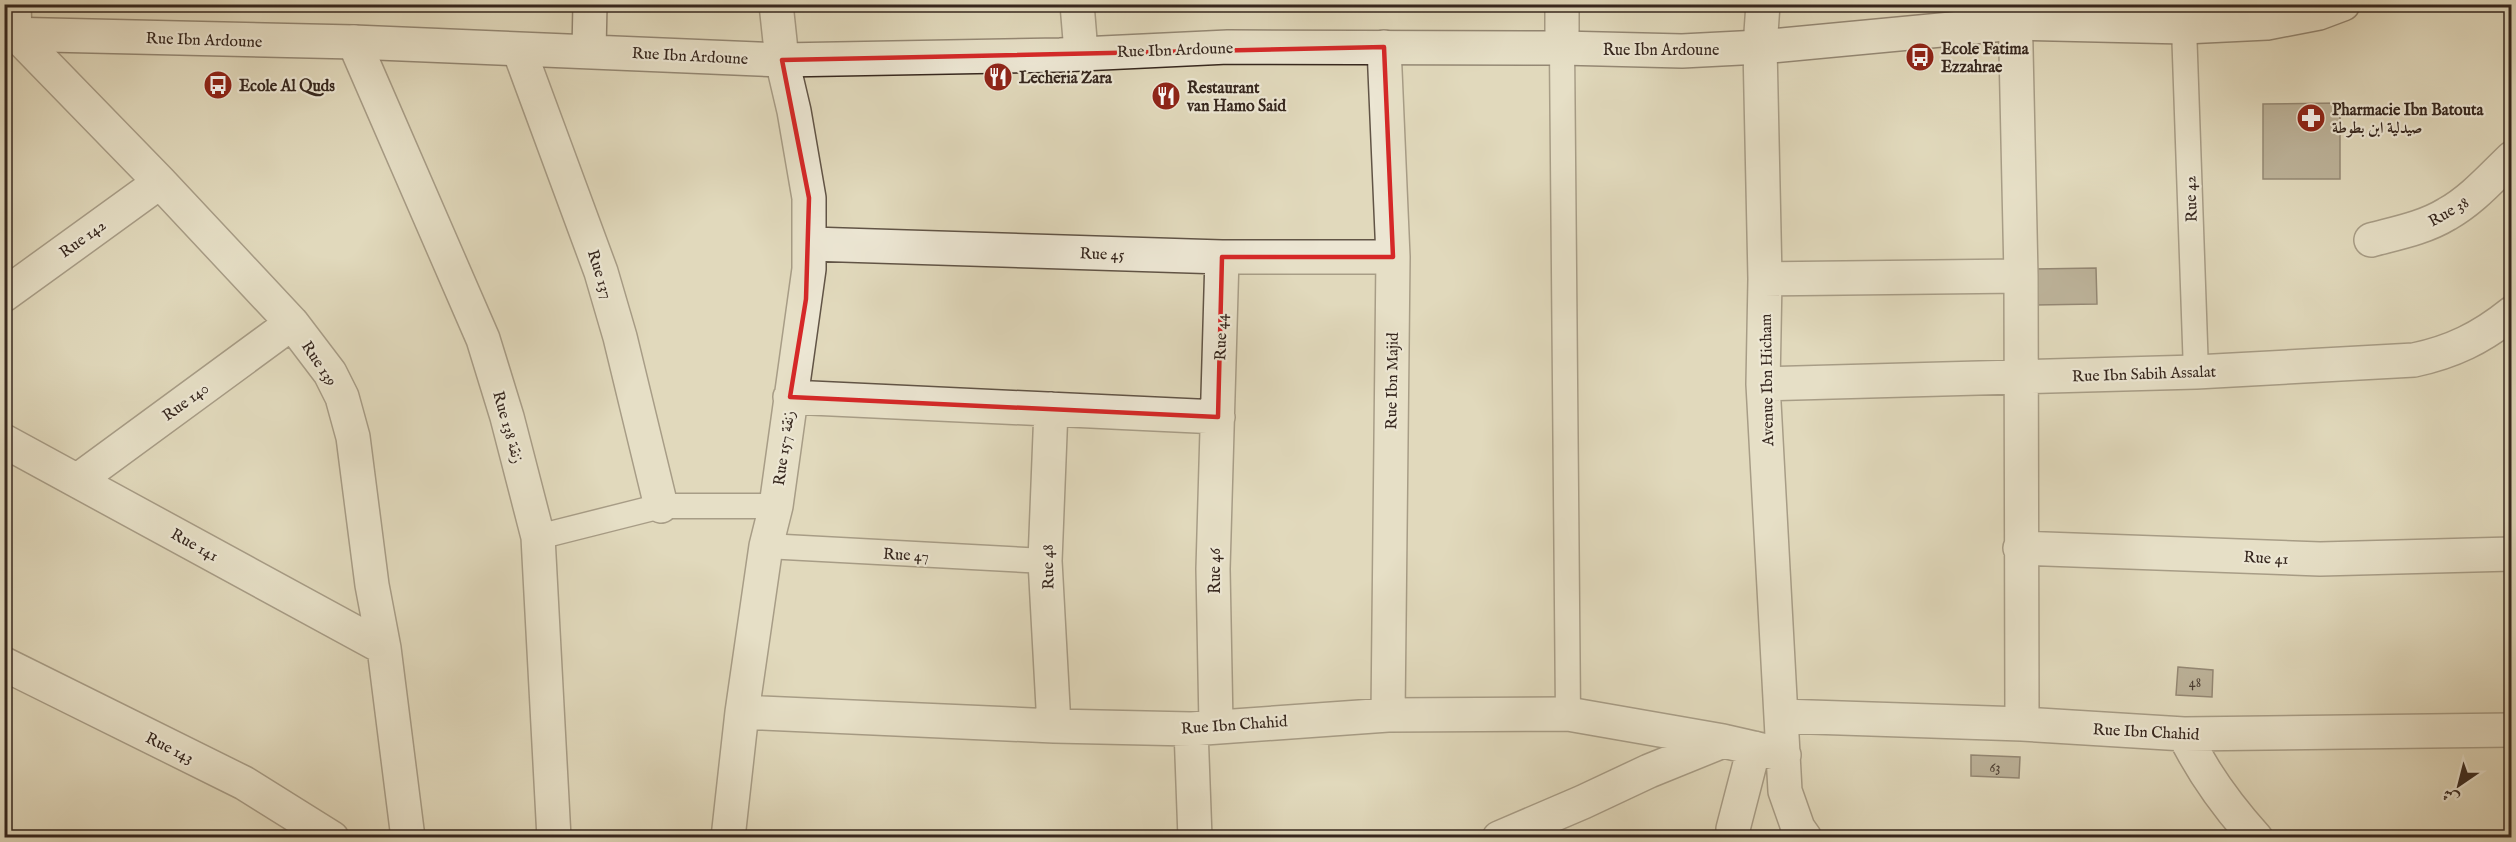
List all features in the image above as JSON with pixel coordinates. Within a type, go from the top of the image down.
[{"type":"street","points":[[589,51],[590,4]]},
{"type":"street","name":"Rue 157 زنقة","points":[[728,837],[742,712],[766,546],[776,506],[806,299],[811,244],[809,198],[782,60],[776,4]]},
{"type":"street","points":[[1077,4],[1081,52]]},
{"type":"street","points":[[1562,4],[1562,48]]},
{"type":"street","name":"Avenue Ibn Hicham","points":[[1763,4],[1760,46],[1765,279],[1764,384],[1781,716],[1769,751],[1798,828],[1804,837]]},
{"type":"street","name":"Rue Ibn Ardoune","points":[[11,24],[519,50],[782,60],[1228,47],[1562,48],[1682,51],[1760,46],[2015,14],[2184,27],[2267,23],[2311,15],[2343,4]]},
{"type":"street","points":[[2015,14],[2021,276],[2019,378],[2022,724]]},
{"type":"street","name":"Rue 139","points":[[11,24],[292,322],[330,373],[342,397],[353,437],[372,585],[384,648],[408,837]]},
{"type":"street","name":"Rue 138 زنقة","points":[[354,42],[483,339],[507,417],[538,537],[554,837]]},
{"type":"street","name":"Rue Ibn Majid","points":[[1384,47],[1393,257],[1388,715]]},
{"type":"street","name":"Rue 137","points":[[519,50],[601,272],[620,337],[661,506]]},
{"type":"street","name":"Rue 38","points":[[2371,240],[2423,225],[2447,214],[2470,198],[2511,158]]},
{"type":"street","name":"Rue 142","points":[[4,294],[160,182]]},
{"type":"street","name":"Rue 45","points":[[811,244],[1222,257],[1393,257]]},
{"type":"street","name":"Rue 44","points":[[1218,417],[1222,257]]},
{"type":"street","points":[[1765,279],[2021,276]]},
{"type":"street","name":"Rue Ibn Sabih Assalat","points":[[1764,384],[2196,372],[2414,360],[2443,354],[2471,342],[2511,313]]},
{"type":"street","name":"Rue 140","points":[[78,480],[292,322]]},
{"type":"street","points":[[790,397],[1218,417]]},
{"type":"street","name":"Rue 48","points":[[1051,409],[1045,561],[1054,726]]},
{"type":"street","name":"Rue 46","points":[[1195,837],[1213,569],[1218,417]]},
{"type":"street","name":"Rue 141","points":[[4,441],[384,648]]},
{"type":"street","name":"Rue 41","points":[[2020,548],[2320,559],[2511,554]]},
{"type":"street","name":"Rue 143","points":[[4,663],[244,783],[332,837]]},
{"type":"street","name":"Rue Ibn Chahid","points":[[742,712],[1054,726],[1203,727],[1388,715],[1568,714],[1769,751]]},
{"type":"street","name":"Rue Ibn Chahid","points":[[1781,716],[2022,724],[2184,734],[2511,730]]},
{"type":"street","points":[[2184,734],[2199,765],[2215,790],[2256,837]]},
{"type":"street","points":[[1498,837],[1723,741]]},
{"type":"street","points":[[1734,837],[1733,829],[1769,751]]},
{"type":"lane","name":"Rue 42","points":[[2184,27],[2196,372]]},
{"type":"lane","points":[[1562,48],[1568,714]]},
{"type":"lane","points":[[538,537],[661,506],[776,506]]},
{"type":"lane","name":"Rue 47","points":[[766,546],[1045,561]]},
{"type":"highlighted area","points":[[1384,47],[1393,257],[1222,257],[1218,417],[790,397],[806,299],[809,198],[782,60]]},
{"type":"building","points":[[2340,103],[2340,179],[2263,179],[2263,104]]},
{"type":"building","points":[[2096,268],[2097,304],[2035,305],[2033,269]]},
{"type":"building","points":[[2178,667],[2213,670],[2212,697],[2176,695]]},
{"type":"building","points":[[1971,755],[2020,757],[2019,778],[1971,776]]},
{"type":"place","name":"Ecole Fatima Ezzahrae","points":[[1920,57]]},
{"type":"place","name":"Lecheria Zara","points":[[998,77]]},
{"type":"place","name":"Ecole Al Quds","points":[[218,85]]},
{"type":"place","name":"Restaurant van Hamo Said","points":[[1166,96]]},
{"type":"place","name":"Pharmacie Ibn Batouta صيدلية ابن بطوطة","points":[[2311,118]]}]
